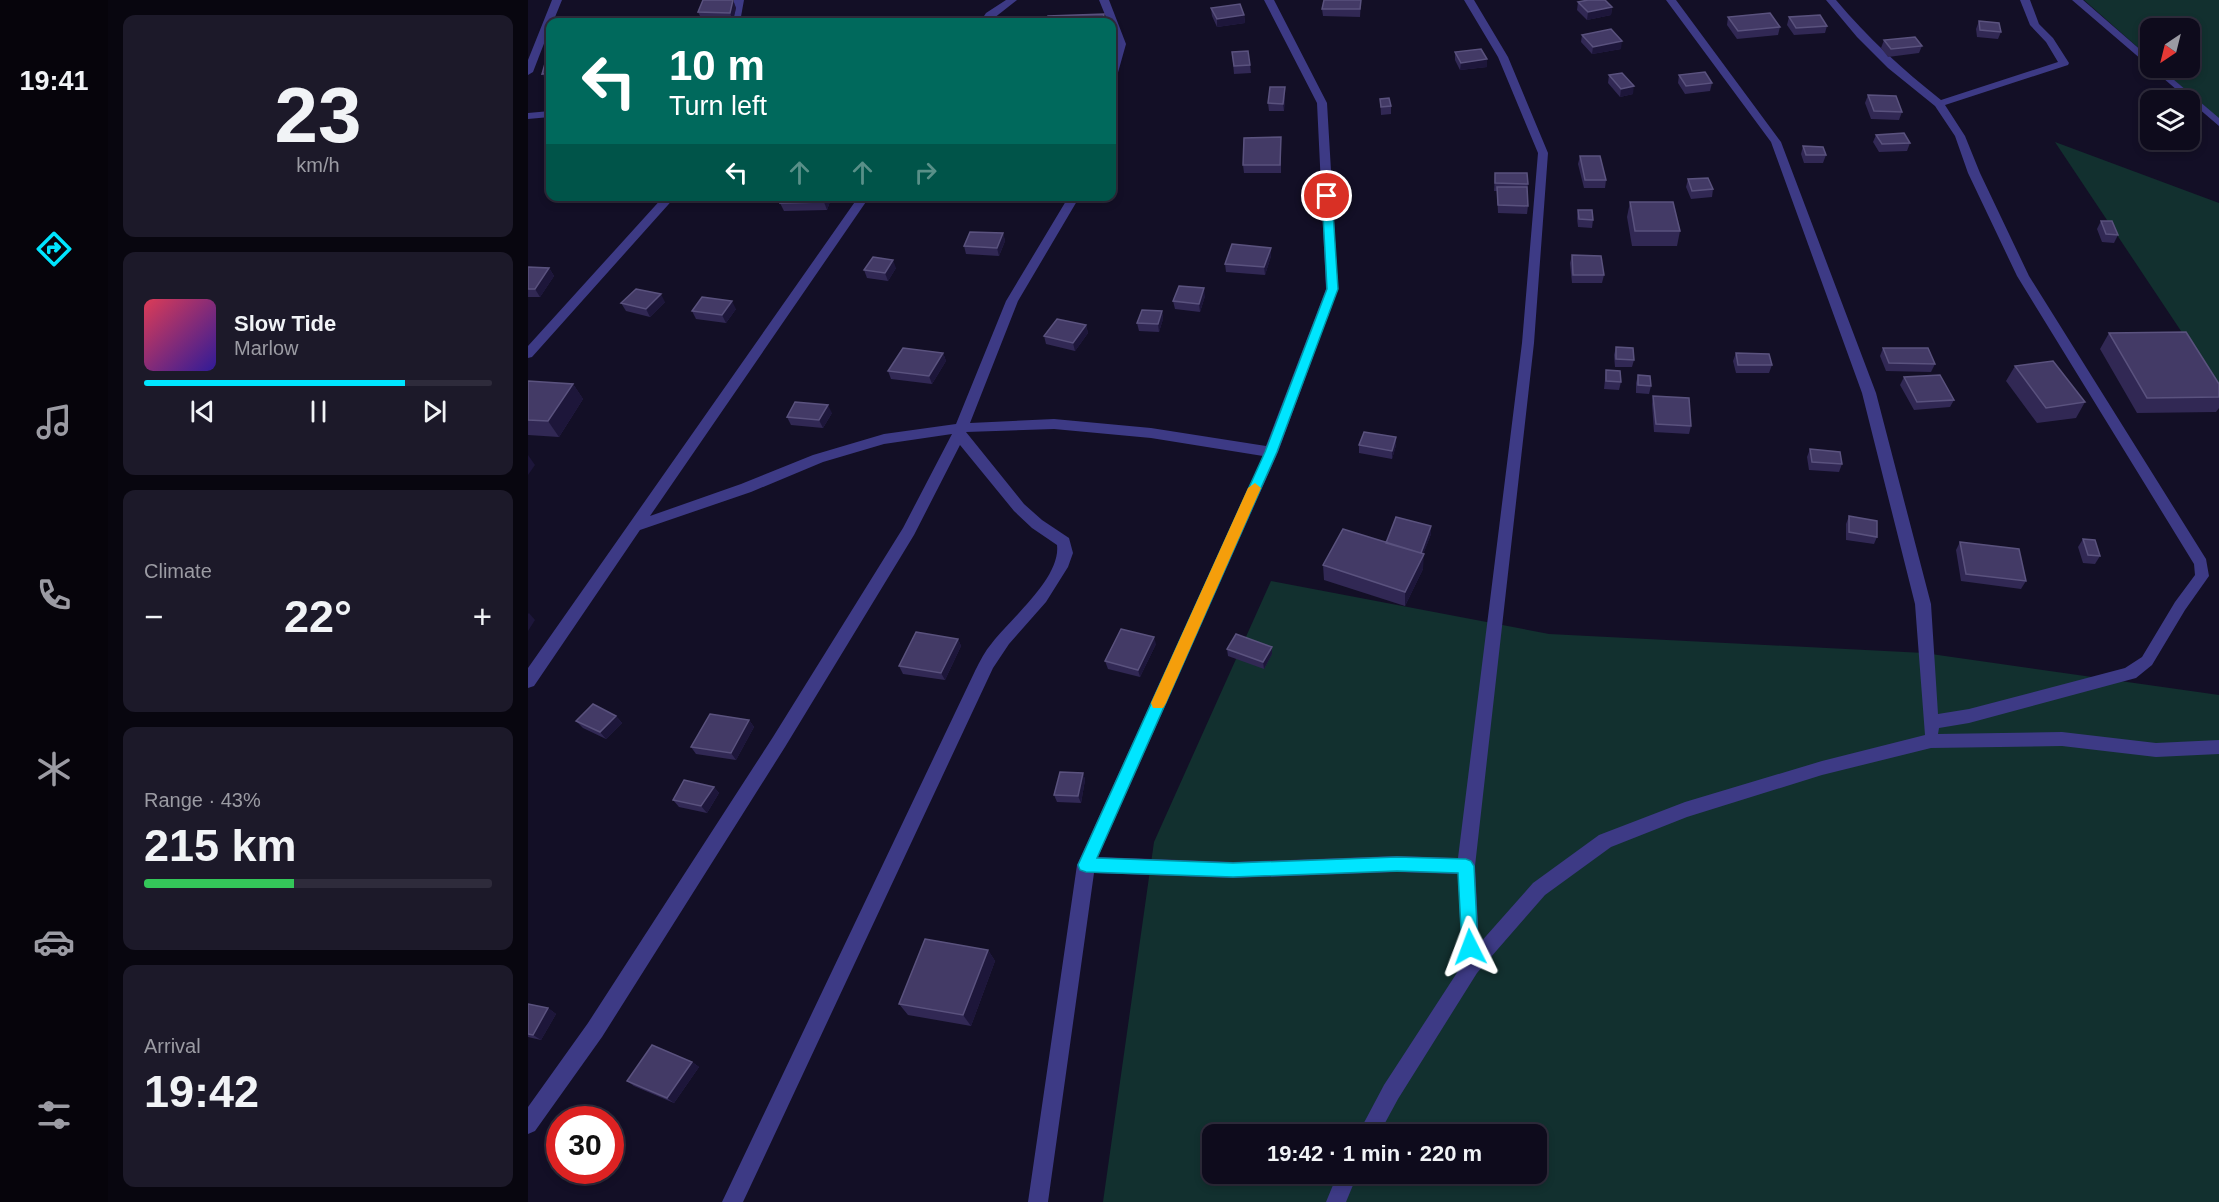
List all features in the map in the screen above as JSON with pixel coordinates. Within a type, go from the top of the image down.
[{"type":"street","points":[[550,18],[557,0]]},
{"type":"street","points":[[737,18],[739,0]]},
{"type":"street","points":[[986,18],[990,0]]},
{"type":"street","points":[[987,18],[1012,0]]},
{"type":"street","points":[[1104,0],[1111,18]]},
{"type":"street","points":[[1038,1202],[1086,865],[1271,452],[1332,289],[1322,103],[1269,0]]},
{"type":"street","points":[[1469,0],[1503,57],[1543,153],[1528,343],[1466,866],[1471,967]]},
{"type":"street","points":[[1671,0],[1776,142],[1811,231],[1869,393],[1923,604],[1931,741]]},
{"type":"street","points":[[1832,0],[1860,35],[1892,66],[1939,104],[1960,136],[1974,173],[2024,276],[2201,563],[2202,576],[2147,661],[2130,673],[1969,716],[1931,722]]},
{"type":"street","points":[[1939,104],[2064,63],[2065,59],[2036,25],[2025,0]]},
{"type":"street","points":[[2077,0],[2140,54]]},
{"type":"street","points":[[528,72],[546,27]]},
{"type":"street","points":[[1116,32],[1121,45],[1116,62]]},
{"type":"street","points":[[2167,78],[2219,123]]},
{"type":"street","points":[[528,116],[546,114]]},
{"type":"street","points":[[528,354],[666,201]]},
{"type":"street","points":[[528,681],[862,201]]},
{"type":"street","points":[[528,1124],[596,1030],[779,742],[909,531],[958,431],[1012,301],[1072,201]]},
{"type":"street","points":[[637,526],[746,488],[818,458],[884,439],[1054,423],[1151,433],[1271,452]]},
{"type":"street","points":[[732,1202],[801,1063],[907,831],[995,650],[1055,579],[1066,555],[1067,548],[1064,542],[1030,519],[1010,498],[958,431]]},
{"type":"street","points":[[1373,1124],[1391,1092],[1471,967],[1539,889],[1605,841],[1685,810],[1810,772],[1931,741],[2062,739],[2156,750],[2219,747]]},
{"type":"street","points":[[1086,865],[1233,870],[1397,864],[1466,866]]},
{"type":"street","points":[[1336,1202],[1343,1184]]},
{"type":"green space","points":[[2084,0],[2219,0],[2219,119],[2200,103],[2200,90],[2185,90],[2172,78],[2200,78],[2200,18],[2140,18],[2140,49]]},
{"type":"green space","points":[[2055,142],[2219,203],[2219,388]]},
{"type":"green space","points":[[1271,581],[1549,634],[1924,653],[2219,695],[2219,1202],[1103,1202],[1154,842]]},
{"type":"building","points":[[703,0],[733,0],[730,13],[698,12]]},
{"type":"building","points":[[1324,0],[1361,0],[1360,9],[1322,9]]},
{"type":"building","points":[[1605,0],[1612,7],[1588,12],[1578,2]]},
{"type":"building","points":[[1240,4],[1244,15],[1217,19],[1211,8]]},
{"type":"building","points":[[1770,13],[1780,27],[1738,31],[1728,17]]},
{"type":"building","points":[[1104,14],[1103,18],[1048,18],[1048,16]]},
{"type":"building","points":[[1820,15],[1827,26],[1796,28],[1789,17]]},
{"type":"building","points":[[1979,21],[1999,23],[2001,32],[1980,30]]},
{"type":"building","points":[[1611,29],[1622,41],[1593,47],[1582,35]]},
{"type":"building","points":[[1915,37],[1922,46],[1891,49],[1884,40]]},
{"type":"building","points":[[1481,49],[1487,59],[1461,63],[1455,52]]},
{"type":"building","points":[[1248,51],[1250,65],[1234,66],[1232,52]]},
{"type":"building","points":[[546,60],[546,74],[542,74]]},
{"type":"building","points":[[1705,72],[1712,83],[1686,86],[1679,75]]},
{"type":"building","points":[[1622,73],[1634,86],[1621,89],[1609,75]]},
{"type":"building","points":[[1270,87],[1285,87],[1283,104],[1268,103]]},
{"type":"building","points":[[1868,95],[1896,96],[1902,112],[1874,111]]},
{"type":"building","points":[[1389,98],[1391,106],[1381,107],[1380,99]]},
{"type":"building","points":[[1904,133],[1910,143],[1882,144],[1876,135]]},
{"type":"building","points":[[1281,137],[1280,165],[1243,165],[1244,138]]},
{"type":"building","points":[[1803,146],[1823,147],[1826,155],[1806,155]]},
{"type":"building","points":[[1580,156],[1600,156],[1606,180],[1585,180]]},
{"type":"building","points":[[1495,173],[1527,173],[1528,184],[1495,183]]},
{"type":"building","points":[[1708,178],[1713,189],[1692,191],[1688,179]]},
{"type":"building","points":[[1497,187],[1527,187],[1528,206],[1498,205]]},
{"type":"building","points":[[781,201],[824,201],[824,202],[780,203]]},
{"type":"building","points":[[1630,202],[1673,202],[1680,231],[1635,231]]},
{"type":"building","points":[[1578,210],[1592,210],[1593,220],[1579,219]]},
{"type":"building","points":[[2101,221],[2112,221],[2118,235],[2106,234]]},
{"type":"building","points":[[970,232],[1003,233],[997,248],[964,246]]},
{"type":"building","points":[[1232,244],[1271,248],[1264,267],[1225,264]]},
{"type":"building","points":[[1572,255],[1601,256],[1604,275],[1573,275]]},
{"type":"building","points":[[873,257],[893,260],[885,273],[864,270]]},
{"type":"building","points":[[528,267],[549,268],[535,289],[528,289]]},
{"type":"building","points":[[1179,286],[1204,288],[1199,304],[1173,301]]},
{"type":"building","points":[[636,289],[661,294],[646,309],[621,303]]},
{"type":"building","points":[[702,297],[732,301],[722,315],[692,311]]},
{"type":"building","points":[[1142,310],[1162,311],[1158,324],[1137,323]]},
{"type":"building","points":[[1057,319],[1086,325],[1073,343],[1044,336]]},
{"type":"building","points":[[2186,332],[2219,384],[2219,397],[2147,398],[2109,333]]},
{"type":"building","points":[[1616,347],[1633,348],[1634,360],[1616,359]]},
{"type":"building","points":[[903,348],[943,353],[929,376],[888,371]]},
{"type":"building","points":[[1883,348],[1928,348],[1935,364],[1889,363]]},
{"type":"building","points":[[1736,353],[1769,354],[1772,365],[1738,365]]},
{"type":"building","points":[[2053,361],[2085,402],[2046,408],[2015,366]]},
{"type":"building","points":[[1606,370],[1620,371],[1621,382],[1606,381]]},
{"type":"building","points":[[1638,375],[1650,376],[1651,386],[1638,385]]},
{"type":"building","points":[[1940,375],[1954,400],[1917,402],[1904,377]]},
{"type":"building","points":[[528,381],[573,384],[548,421],[528,420]]},
{"type":"building","points":[[1653,396],[1689,398],[1691,426],[1656,424]]},
{"type":"building","points":[[795,402],[828,405],[819,420],[787,417]]},
{"type":"building","points":[[1364,432],[1396,437],[1392,451],[1359,445]]},
{"type":"building","points":[[1810,449],[1840,452],[1842,464],[1812,462]]},
{"type":"building","points":[[1849,516],[1877,521],[1877,537],[1849,532]]},
{"type":"building","points":[[1396,517],[1431,526],[1421,553],[1386,543]]},
{"type":"building","points":[[1343,529],[1424,554],[1405,592],[1323,565]]},
{"type":"building","points":[[2083,539],[2095,540],[2100,556],[2088,555]]},
{"type":"building","points":[[1960,542],[2019,549],[2026,581],[1966,574]]},
{"type":"building","points":[[1121,629],[1154,637],[1138,670],[1105,661]]},
{"type":"building","points":[[916,632],[958,639],[941,673],[899,666]]},
{"type":"building","points":[[1236,634],[1272,647],[1263,662],[1227,649]]},
{"type":"building","points":[[593,704],[616,716],[600,732],[576,721]]},
{"type":"building","points":[[710,714],[749,720],[731,753],[691,747]]},
{"type":"building","points":[[1060,772],[1083,773],[1078,796],[1054,795]]},
{"type":"building","points":[[684,780],[714,787],[701,806],[673,800]]},
{"type":"building","points":[[925,939],[988,950],[963,1015],[899,1004]]},
{"type":"building","points":[[528,1004],[548,1008],[533,1035],[528,1034]]},
{"type":"building","points":[[652,1045],[692,1062],[667,1098],[627,1081]]},
{"type":"slow traffic","points":[[1158,703],[1255,488]]},
{"type":"route","points":[[1327,196],[1332,289],[1271,452],[1086,865],[1233,870],[1397,864],[1466,866],[1470,947]]}]
